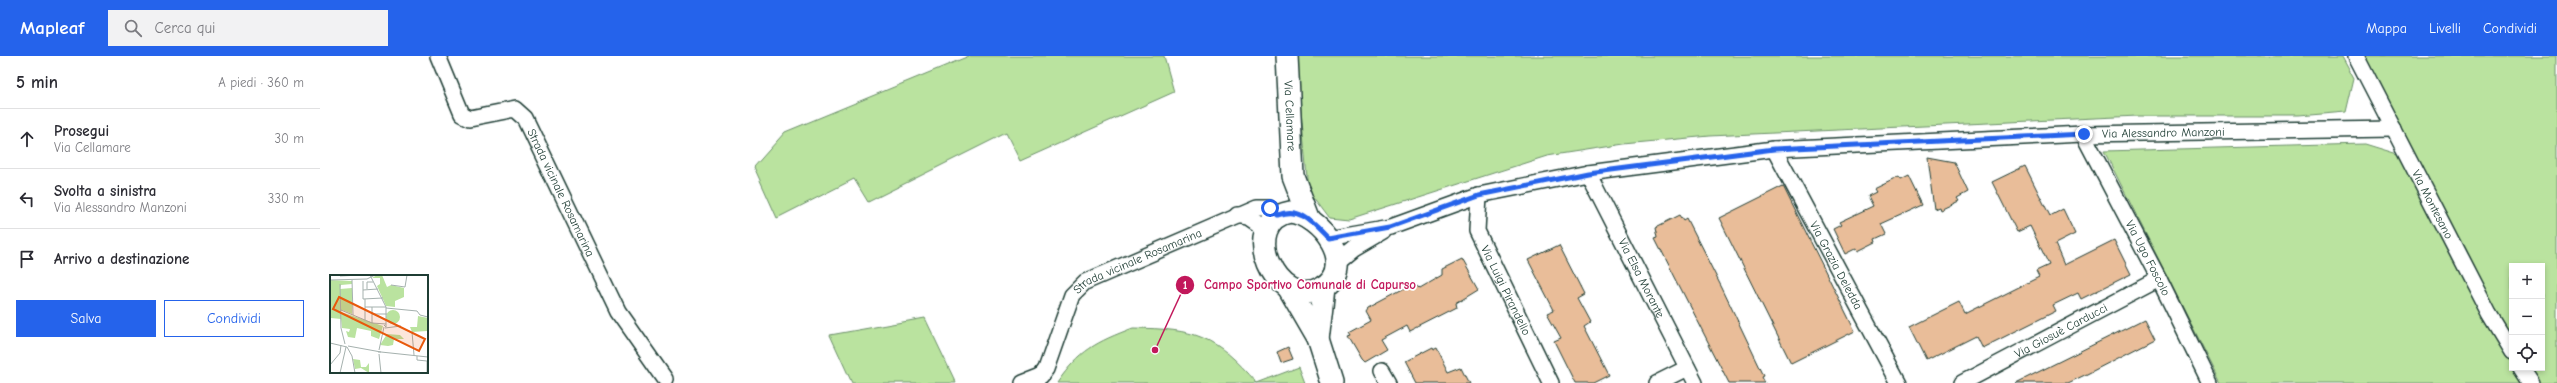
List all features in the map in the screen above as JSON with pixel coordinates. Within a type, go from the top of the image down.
[{"type":"street","name":"Strada vicinale Rosamarina","points":[[438,56],[462,114],[470,118],[515,109],[525,118],[618,312],[665,379]]},
{"type":"street","name":"Via Cellamare","points":[[1287,56],[1293,176],[1310,220]]},
{"type":"street","name":"Via Montesano","points":[[2356,56],[2489,314],[2509,347]]},
{"type":"street","name":"Via Alessandro Manzoni","points":[[1328,238],[1390,227],[1479,195],[1588,173],[1774,149],[2084,134],[2394,129]]},
{"type":"street","name":"Via Ugo Foscolo","points":[[2084,134],[2160,279],[2210,383]]},
{"type":"street","name":"Via Grazia Deledda","points":[[1774,149],[1899,383]]},
{"type":"street","name":"Via Elsa Morante","points":[[1588,173],[1695,383]]},
{"type":"street","name":"Via Cellamare","points":[[1293,176],[1272,222],[1263,236],[1266,251],[1276,276],[1289,289],[1318,339],[1332,383]]},
{"type":"street","name":"Via Luigi Pirandello","points":[[1479,195],[1477,231],[1551,383]]},
{"type":"street","name":"Strada vicinale Rosamarina","points":[[1023,383],[1041,376],[1046,369],[1072,296],[1085,282],[1257,208],[1270,208],[1272,222]]},
{"type":"street","name":"Via Cellamare","points":[[1272,222],[1297,213],[1310,220],[1334,245],[1337,263],[1335,272],[1324,287],[1318,339]]},
{"type":"street","name":"Via Alessandro Manzoni","points":[[1337,263],[1354,250],[1390,227]]},
{"type":"street","name":"Via Giosuè Carducci","points":[[1962,383],[2160,279]]},
{"type":"street","points":[[1289,289],[1307,293],[1324,287]]},
{"type":"street","points":[[1657,383],[1687,368]]},
{"type":"street","points":[[2523,371],[2530,383]]},
{"type":"green space","points":[[969,56],[1164,56],[1174,92],[1020,161],[1006,133],[868,202],[854,179],[777,218],[754,167],[785,132]]},
{"type":"green space","points":[[1296,56],[2342,56],[2354,78],[2346,112],[2298,116],[2138,116],[1710,136],[1624,144],[1547,156],[1349,219],[1329,217],[1308,189]]},
{"type":"green space","points":[[2356,56],[2557,56],[2557,383],[2221,383],[2104,151],[2365,144],[2404,156]]},
{"type":"green space","points":[[925,318],[956,383],[852,383],[830,335]]},
{"type":"green space","points":[[1133,328],[1173,330],[1189,333],[1203,338],[1229,354],[1257,383],[1057,383],[1073,362],[1090,348]]},
{"type":"green space","points":[[1299,367],[1305,383],[1257,383]]},
{"type":"building","points":[[1927,157],[1954,162],[1968,192],[1957,198],[1959,201],[1940,210],[1939,207],[1934,209]]},
{"type":"building","points":[[2025,166],[2050,216],[2063,209],[2075,234],[2055,244],[2064,265],[2114,240],[2131,274],[2081,299],[2078,293],[2053,305],[2056,311],[1982,348],[1976,336],[1926,361],[1909,327],[1959,302],[1965,314],[2039,277],[2036,271],[2049,265],[2030,226],[2017,232],[1992,182]]},
{"type":"building","points":[[1909,176],[1923,205],[1881,224],[1886,234],[1875,239],[1876,242],[1858,251],[1857,248],[1845,254],[1833,229],[1841,225],[1839,222],[1873,206],[1868,196],[1876,192],[1874,189],[1899,177],[1901,180]]},
{"type":"building","points":[[1783,186],[1855,331],[1791,363],[1719,218]]},
{"type":"building","points":[[1680,215],[1684,221],[1687,219],[1722,288],[1764,376],[1762,377],[1765,383],[1729,383],[1655,238],[1658,237],[1656,227]]},
{"type":"building","points":[[1559,245],[1584,294],[1577,298],[1590,322],[1584,326],[1609,375],[1593,383],[1575,383],[1554,341],[1561,338],[1547,313],[1554,310],[1528,260]]},
{"type":"building","points":[[1462,259],[1479,289],[1456,303],[1457,308],[1410,332],[1407,326],[1381,340],[1387,350],[1365,363],[1348,336],[1351,335],[1349,332],[1371,320],[1366,311],[1368,308],[1413,284],[1418,289],[1442,275],[1442,269]]},
{"type":"building","points":[[2145,319],[2155,339],[2087,374],[2068,383],[2016,383]]},
{"type":"building","points":[[1288,347],[1293,359],[1281,363],[1277,352]]},
{"type":"building","points":[[1431,348],[1432,350],[1436,348],[1448,372],[1461,367],[1469,383],[1415,383],[1404,362]]},
{"type":"place","name":"Campo Sportivo Comunale di Capurso","points":[[1155,350]]},
{"type":"route","points":[[1270,208],[1278,215],[1290,212],[1304,216],[1328,238],[1390,227],[1479,195],[1588,173],[1774,149],[2084,134]]}]
